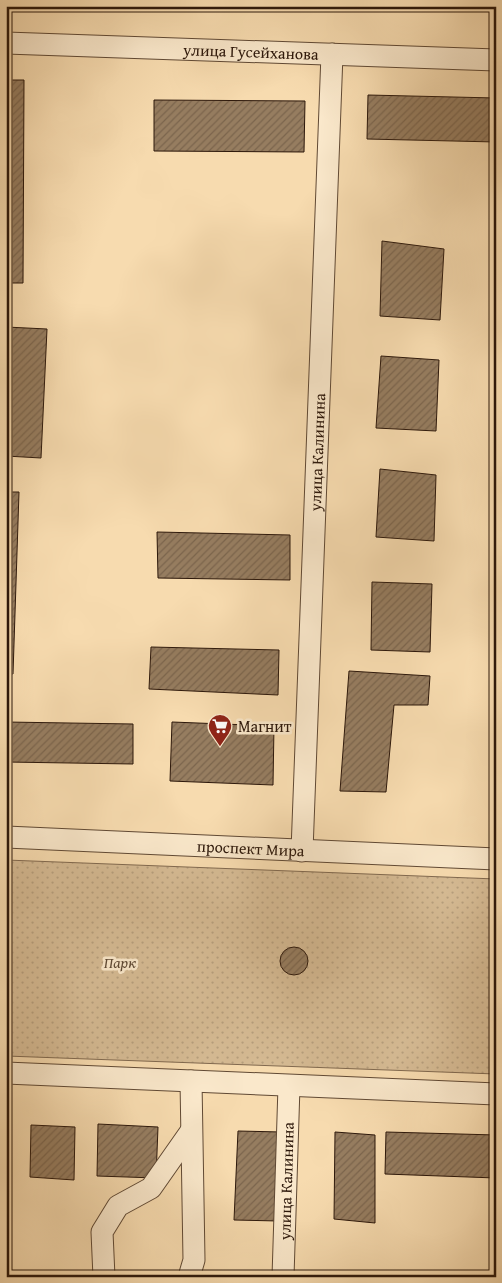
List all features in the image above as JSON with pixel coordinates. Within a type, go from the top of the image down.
[{"type":"street","name":"улица Гусейханова","points":[[6,43],[496,60]]},
{"type":"street","name":"улица Калинина","points":[[302,851],[332,54]]},
{"type":"street","name":"проспект Мира","points":[[6,837],[496,859]]},
{"type":"street","points":[[6,1073],[496,1094]]},
{"type":"street","points":[[189,1277],[194,1260],[191,1081]]},
{"type":"street","name":"улица Калинина","points":[[284,1277],[289,1086]]},
{"type":"street","points":[[104,1277],[102,1232],[118,1206],[151,1188],[191,1131]]},
{"type":"green space","name":"Парк","points":[[6,860],[496,879],[496,1074],[6,1056]]},
{"type":"building","points":[[6,80],[24,80],[23,283],[6,283]]},
{"type":"building","points":[[368,95],[496,98],[496,142],[367,139]]},
{"type":"building","points":[[154,100],[305,101],[304,152],[154,151]]},
{"type":"building","points":[[382,241],[444,249],[440,320],[380,316]]},
{"type":"building","points":[[6,327],[47,329],[41,458],[6,456]]},
{"type":"building","points":[[381,356],[439,360],[436,431],[376,428]]},
{"type":"building","points":[[380,469],[436,475],[434,541],[376,537]]},
{"type":"building","points":[[6,492],[19,492],[13,674],[6,674]]},
{"type":"building","points":[[157,532],[290,535],[290,580],[158,578]]},
{"type":"building","points":[[372,582],[432,584],[430,652],[371,650]]},
{"type":"building","points":[[151,647],[279,650],[278,695],[149,689]]},
{"type":"building","points":[[349,671],[430,676],[428,705],[394,705],[386,792],[340,791]]},
{"type":"building","points":[[6,722],[133,724],[133,764],[6,762]]},
{"type":"building","points":[[172,722],[274,726],[273,785],[170,781]]},
{"type":"building","points":[[294,947],[304,951],[308,961],[304,971],[294,975],[284,971],[280,961],[284,951]]},
{"type":"building","points":[[98,1124],[158,1127],[156,1178],[97,1176]]},
{"type":"building","points":[[31,1125],[75,1127],[74,1180],[30,1177]]},
{"type":"building","points":[[238,1131],[281,1132],[278,1221],[234,1220]]},
{"type":"building","points":[[335,1132],[375,1135],[375,1223],[334,1219]]},
{"type":"building","points":[[386,1132],[496,1135],[496,1178],[385,1174]]},
{"type":"place","name":"Магнит","points":[[220,747]]}]
